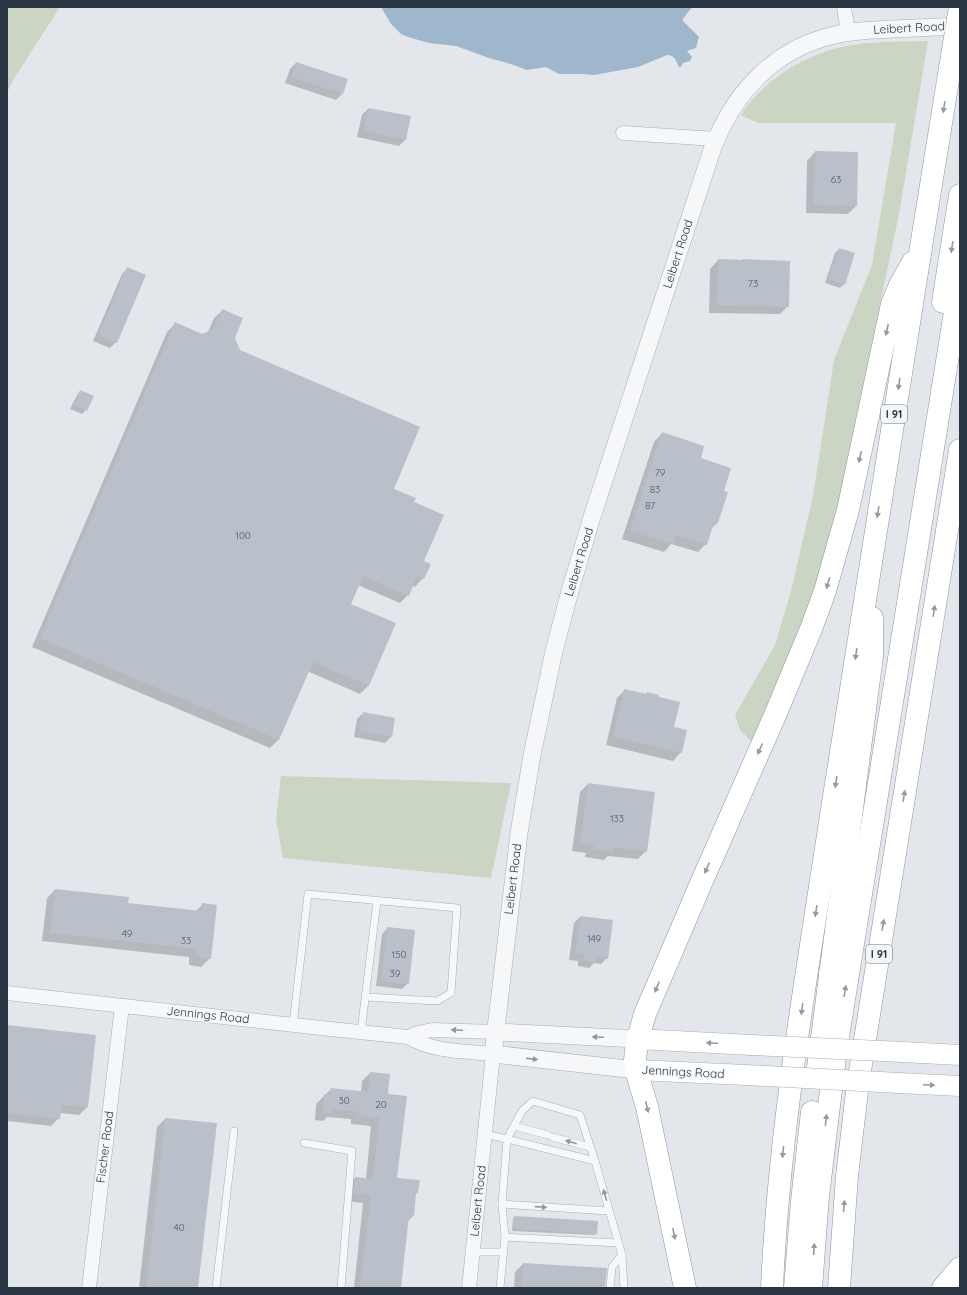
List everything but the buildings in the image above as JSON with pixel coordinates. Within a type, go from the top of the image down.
[{"type":"highway","name":"I 91","points":[[772,1288],[779,1193],[790,1092],[812,942],[867,579],[960,7]]},
{"type":"highway","points":[[830,973],[841,932],[960,195]]},
{"type":"highway","points":[[685,1288],[647,1107],[636,1070],[635,1060],[637,1039],[654,993],[776,714],[818,613],[848,510],[892,304],[900,285],[921,248]]},
{"type":"highway","points":[[812,1288],[817,1203],[834,1064],[960,281]]},
{"type":"highway","name":"I 91","points":[[839,1288],[848,1168],[861,1067],[960,450]]},
{"type":"highway","points":[[795,1288],[808,1145],[872,656],[872,623],[867,579]]},
{"type":"highway","points":[[832,1288],[840,1259]]},
{"type":"highway","points":[[943,1288],[960,1268]]},
{"type":"main road","name":"Jennings Road","points":[[637,1039],[960,1056]]},
{"type":"main road","name":"Jennings Road","points":[[636,1070],[960,1086]]},
{"type":"street","points":[[844,7],[848,32]]},
{"type":"street","name":"Leibert Road","points":[[469,1288],[493,1054],[520,826],[532,755],[554,651],[570,590],[592,517],[716,139],[736,101],[747,88],[764,71],[802,46],[822,38],[848,32],[960,26]]},
{"type":"street","points":[[623,133],[716,139]]},
{"type":"street","name":"Jennings Road","points":[[7,993],[408,1037],[420,1044],[432,1047],[636,1070]]},
{"type":"street","name":"Fischer Road","points":[[89,1288],[122,1006]]},
{"type":"street","name":"Jennings Road","points":[[408,1037],[432,1030],[637,1039]]},
{"type":"lane","points":[[292,1025],[308,894],[457,908],[451,994],[437,1001],[366,997]]},
{"type":"lane","points":[[361,1032],[377,901]]},
{"type":"lane","points":[[500,1288],[505,1237],[502,1204],[507,1139],[522,1111],[534,1101],[580,1115],[622,1255],[624,1288]]},
{"type":"lane","points":[[514,1126],[590,1147]]},
{"type":"lane","points":[[216,1288],[234,1131]]},
{"type":"lane","points":[[485,1134],[595,1161]]},
{"type":"lane","points":[[304,1143],[352,1151],[341,1288]]},
{"type":"lane","points":[[502,1204],[609,1211]]},
{"type":"lane","points":[[505,1237],[618,1243]]},
{"type":"lane","points":[[472,1252],[504,1252]]},
{"type":"lane","points":[[610,1288],[612,1267],[622,1255]]},
{"type":"green space","points":[[7,7],[60,7],[7,92]]},
{"type":"green space","points":[[928,41],[899,214],[836,513],[818,580],[802,626],[753,743],[740,730],[735,715],[775,645],[791,591],[813,496],[834,360],[872,265],[896,123],[758,123],[741,115],[751,101],[777,77],[792,67],[824,52],[841,47],[867,43]]},
{"type":"green space","points":[[281,776],[511,783],[491,878],[283,858],[276,820]]},
{"type":"water","points":[[381,7],[692,7],[682,20],[699,37],[696,48],[687,51],[692,57],[690,61],[683,63],[680,68],[672,56],[667,55],[638,67],[594,75],[559,74],[546,67],[527,70],[456,46],[429,43],[408,37],[401,34],[391,24]]}]
